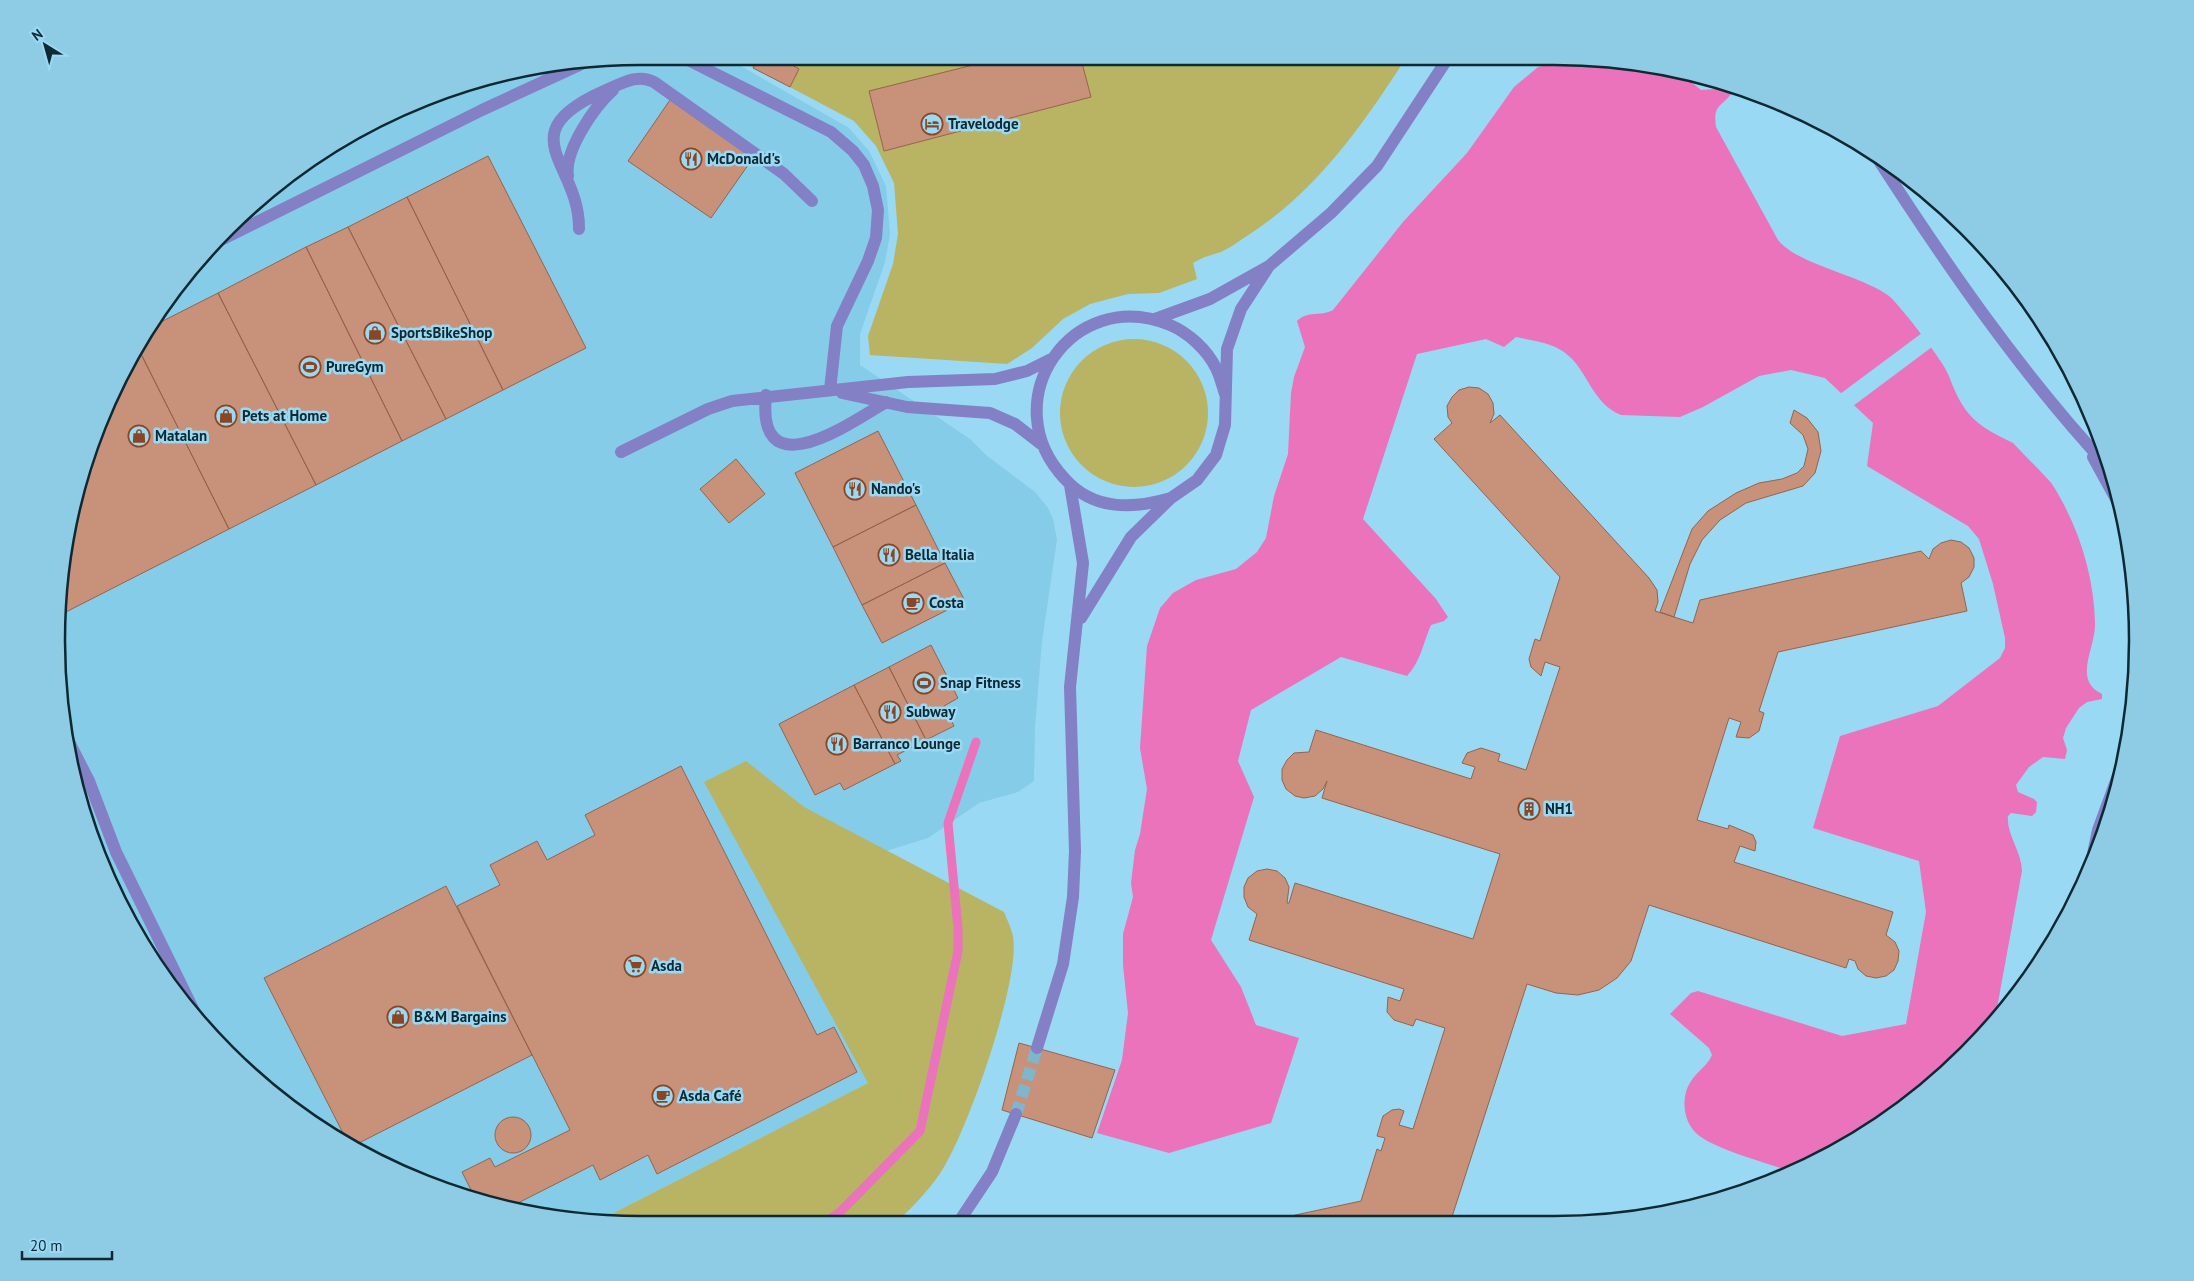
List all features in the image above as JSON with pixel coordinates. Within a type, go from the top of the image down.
[{"type":"street","points":[[698,65],[831,132],[853,151],[864,165],[871,180],[878,210],[876,238],[868,261],[837,326],[831,363],[830,390]]},
{"type":"street","points":[[1155,319],[1210,300],[1268,266],[1331,213],[1377,166],[1443,65]]},
{"type":"street","points":[[237,231],[482,110],[570,70]]},
{"type":"street","points":[[579,229],[577,201],[554,149],[555,130],[559,121],[578,104],[619,84],[639,78],[654,82],[784,174],[812,201]]},
{"type":"street","points":[[570,186],[567,167],[570,153],[596,110],[619,84]]},
{"type":"street","points":[[1886,171],[1964,289],[2043,393],[2098,456]]},
{"type":"street","points":[[1078,622],[1130,537],[1170,498],[1196,480],[1216,455],[1225,425],[1227,349],[1241,308],[1268,266]]},
{"type":"street","points":[[1170,498],[1145,506],[1118,506],[1093,499],[1070,485],[1053,467],[1041,444],[1036,423],[1036,401],[1041,379],[1050,360],[1071,338],[1096,322],[1126,316],[1155,319],[1180,329],[1201,346],[1216,368],[1225,394]]},
{"type":"street","points":[[621,452],[714,407],[732,401],[766,395],[908,382],[995,379],[1027,371],[1050,360]]},
{"type":"street","points":[[830,390],[908,407],[990,413],[1016,424],[1041,444]]},
{"type":"street","points":[[766,395],[764,414],[767,427],[782,443],[796,446],[852,422],[886,402]]},
{"type":"street","points":[[2084,441],[2105,479]]},
{"type":"street","points":[[1037,1048],[1063,964],[1073,898],[1074,851],[1070,687],[1083,563],[1070,485]]},
{"type":"street","points":[[78,759],[89,782],[116,852],[186,993]]},
{"type":"street","points":[[963,1216],[992,1172],[1016,1114]]},
{"type":"shaded area","points":[[739,65],[849,128],[869,151],[886,186],[890,234],[885,262],[860,334],[860,365],[970,439],[986,455],[1035,492],[1048,508],[1053,519],[1057,540],[1042,641],[1035,727],[1034,781],[1018,792],[979,803],[928,838],[886,851],[868,1083],[609,1215],[528,1205],[492,1196],[420,1172],[386,1157],[321,1119],[290,1097],[234,1047],[184,991],[142,928],[124,895],[109,861],[85,789],[76,753],[66,678],[66,603],[70,565],[76,528],[96,456],[124,386],[142,353],[184,290],[208,261],[261,208],[290,184],[353,142],[386,124],[456,96],[528,76],[603,66]]},
{"type":"shaded area","points":[[749,65],[1401,65],[1355,133],[1317,178],[1272,218],[1247,236],[1221,252],[1193,263],[1197,279],[1159,293],[1128,294],[1090,304],[1063,319],[1032,348],[1007,364],[870,355],[868,336],[893,264],[898,234],[894,183],[876,146],[854,121]]},
{"type":"shaded area","points":[[1546,65],[1591,66],[1629,70],[1692,82],[1701,90],[1715,89],[1731,94],[1718,107],[1715,120],[1716,127],[1778,240],[1787,249],[1800,256],[1863,282],[1889,296],[1939,358],[1969,414],[1984,427],[2013,443],[2052,484],[2070,516],[2083,550],[2092,586],[2095,623],[2088,663],[2088,681],[2093,688],[2102,694],[2102,699],[2087,702],[2079,708],[2066,728],[2063,738],[2067,750],[2065,759],[2043,757],[2029,767],[2016,785],[2018,792],[2037,802],[2036,812],[2032,816],[2011,813],[2008,816],[2009,830],[2020,857],[2022,871],[1997,1006],[1960,1047],[1904,1097],[1841,1139],[1782,1168],[1715,1145],[1693,1130],[1686,1115],[1684,1103],[1686,1092],[1692,1080],[1707,1064],[1712,1055],[1709,1048],[1670,1014],[1691,993],[1698,991],[1842,1036],[1906,1024],[1926,912],[1919,861],[1813,828],[1840,736],[1938,706],[2000,658],[2005,648],[2005,638],[1993,584],[1979,539],[1968,526],[1867,466],[1873,423],[1825,378],[1791,370],[1759,376],[1703,407],[1680,417],[1621,415],[1611,410],[1603,402],[1579,367],[1559,349],[1541,342],[1516,337],[1504,347],[1486,339],[1417,354],[1363,519],[1436,599],[1448,617],[1444,621],[1431,625],[1419,658],[1407,676],[1341,657],[1251,710],[1238,761],[1254,797],[1211,940],[1241,987],[1256,1025],[1299,1038],[1271,1123],[1169,1153],[1097,1133],[1122,1060],[1128,1013],[1123,965],[1123,934],[1133,897],[1131,883],[1135,850],[1140,834],[1147,789],[1140,748],[1147,646],[1160,608],[1173,593],[1196,580],[1236,569],[1257,552],[1266,538],[1274,496],[1288,454],[1291,393],[1294,377],[1305,347],[1297,321],[1305,316],[1333,310],[1403,222],[1467,153],[1514,87],[1538,67]]},
{"type":"shaded area","points":[[1134,339],[1149,340],[1163,344],[1187,360],[1203,384],[1207,398],[1207,428],[1203,442],[1187,466],[1163,482],[1149,486],[1134,487],[1119,486],[1105,482],[1081,466],[1065,442],[1061,428],[1060,413],[1061,398],[1065,384],[1081,360],[1105,344],[1119,340]]},
{"type":"shaded area","points":[[746,761],[804,807],[1004,912],[1012,931],[1013,958],[1000,1022],[989,1059],[963,1129],[950,1156],[929,1188],[903,1216],[609,1215],[868,1083],[704,782]]},
{"type":"pier","points":[[1922,333],[1932,347],[1853,406],[1840,394]]},
{"type":"building","points":[[755,65],[792,65],[799,69],[790,87],[753,68]]},
{"type":"building","name":"Travelodge","points":[[973,65],[1083,65],[1091,97],[884,151],[869,91]]},
{"type":"building","name":"McDonald's","points":[[670,100],[753,158],[711,218],[628,161]]},
{"type":"building","points":[[488,156],[586,348],[503,390],[407,197]]},
{"type":"building","points":[[407,197],[503,390],[446,419],[348,227]]},
{"type":"building","name":"SportsBikeShop","points":[[348,227],[446,419],[402,441],[306,247]]},
{"type":"building","name":"PureGym","points":[[306,247],[402,441],[316,485],[218,293]]},
{"type":"building","name":"Pets at Home","points":[[218,293],[316,485],[229,529],[141,354],[162,322]]},
{"type":"building","name":"Matalan","points":[[141,354],[229,529],[66,612],[70,565],[76,528],[85,492],[109,420],[124,386]]},
{"type":"building","name":"NH1","points":[[1469,387],[1479,388],[1488,394],[1493,403],[1494,414],[1490,423],[1500,415],[1649,578],[1657,590],[1658,602],[1655,611],[1693,623],[1700,600],[1921,551],[1929,559],[1933,549],[1941,543],[1951,540],[1961,542],[1969,548],[1974,558],[1974,567],[1969,577],[1961,583],[1967,611],[1778,652],[1759,711],[1764,713],[1759,731],[1749,738],[1736,737],[1741,722],[1729,718],[1697,820],[1728,829],[1729,825],[1753,835],[1756,842],[1755,851],[1740,846],[1734,862],[1893,912],[1886,935],[1895,942],[1899,951],[1898,961],[1894,970],[1886,976],[1876,978],[1866,976],[1858,969],[1855,961],[1849,959],[1846,968],[1649,905],[1631,961],[1617,978],[1599,990],[1578,995],[1556,993],[1527,984],[1452,1216],[1291,1216],[1361,1201],[1377,1149],[1381,1151],[1385,1138],[1377,1136],[1383,1116],[1392,1110],[1399,1109],[1404,1111],[1399,1125],[1413,1129],[1445,1028],[1416,1019],[1413,1026],[1394,1020],[1387,1012],[1388,997],[1400,1001],[1404,989],[1249,940],[1257,914],[1248,907],[1244,897],[1244,887],[1248,878],[1257,871],[1267,869],[1277,871],[1285,878],[1289,887],[1287,903],[1289,903],[1295,883],[1473,939],[1500,854],[1322,798],[1327,781],[1323,789],[1315,796],[1304,798],[1295,796],[1286,789],[1282,780],[1282,769],[1294,753],[1309,752],[1316,730],[1471,779],[1475,767],[1462,763],[1467,753],[1481,748],[1500,754],[1498,761],[1526,770],[1560,667],[1545,662],[1541,676],[1531,667],[1529,659],[1535,639],[1540,641],[1560,577],[1434,439],[1452,423],[1448,417],[1447,406],[1459,390]]},
{"type":"building","points":[[1794,410],[1807,418],[1818,432],[1821,451],[1815,473],[1803,486],[1746,503],[1720,520],[1702,540],[1690,564],[1674,617],[1660,612],[1692,529],[1708,511],[1736,493],[1759,483],[1782,479],[1797,473],[1804,466],[1808,449],[1803,435],[1790,423]]},
{"type":"building","name":"Nando's","points":[[878,431],[916,505],[833,547],[795,473]]},
{"type":"building","points":[[736,459],[765,494],[729,523],[700,489]]},
{"type":"building","name":"Bella Italia","points":[[916,505],[945,563],[862,605],[833,547]]},
{"type":"building","name":"Costa","points":[[945,563],[965,601],[882,643],[862,605]]},
{"type":"building","name":"Snap Fitness","points":[[931,645],[958,698],[944,706],[954,726],[926,740],[889,667]]},
{"type":"building","name":"Subway","points":[[889,667],[926,740],[897,755],[901,761],[895,764],[854,685]]},
{"type":"building","name":"Barranco Lounge","points":[[854,685],[895,764],[844,790],[840,783],[815,795],[779,724]]},
{"type":"building","name":"Asda","points":[[681,766],[817,1035],[834,1027],[857,1072],[657,1174],[648,1155],[600,1180],[593,1165],[519,1203],[471,1190],[462,1172],[490,1158],[495,1167],[570,1130],[457,906],[500,885],[490,865],[537,841],[547,860],[595,835],[585,815]]},
{"type":"building","name":"B&M Bargains","points":[[446,886],[532,1055],[360,1143],[343,1133],[264,978]]},
{"type":"building","points":[[1019,1043],[1115,1070],[1092,1138],[1002,1110]]},
{"type":"building","points":[[513,1117],[525,1123],[531,1135],[525,1147],[513,1153],[501,1147],[495,1135],[501,1123]]},
{"type":"waterway","points":[[834,1216],[920,1131],[958,951],[958,928],[948,823],[976,742]]},
{"type":"tunnel","points":[[1016,1114],[1037,1048]]},
{"type":"place","name":"Travelodge","points":[[932,124]]},
{"type":"place","name":"McDonald's","points":[[691,159]]},
{"type":"place","name":"SportsBikeShop","points":[[375,333]]},
{"type":"place","name":"PureGym","points":[[310,367]]},
{"type":"place","name":"Pets at Home","points":[[226,416]]},
{"type":"place","name":"Matalan","points":[[139,436]]},
{"type":"place","name":"Nando's","points":[[855,489]]},
{"type":"place","name":"Bella Italia","points":[[889,555]]},
{"type":"place","name":"Costa","points":[[913,603]]},
{"type":"place","name":"Snap Fitness","points":[[924,683]]},
{"type":"place","name":"Subway","points":[[890,712]]},
{"type":"place","name":"Barranco Lounge","points":[[837,744]]},
{"type":"place","name":"NH1","points":[[1529,809]]},
{"type":"place","name":"Asda","points":[[635,966]]},
{"type":"place","name":"B&M Bargains","points":[[398,1017]]},
{"type":"place","name":"Asda Café","points":[[663,1096]]}]
